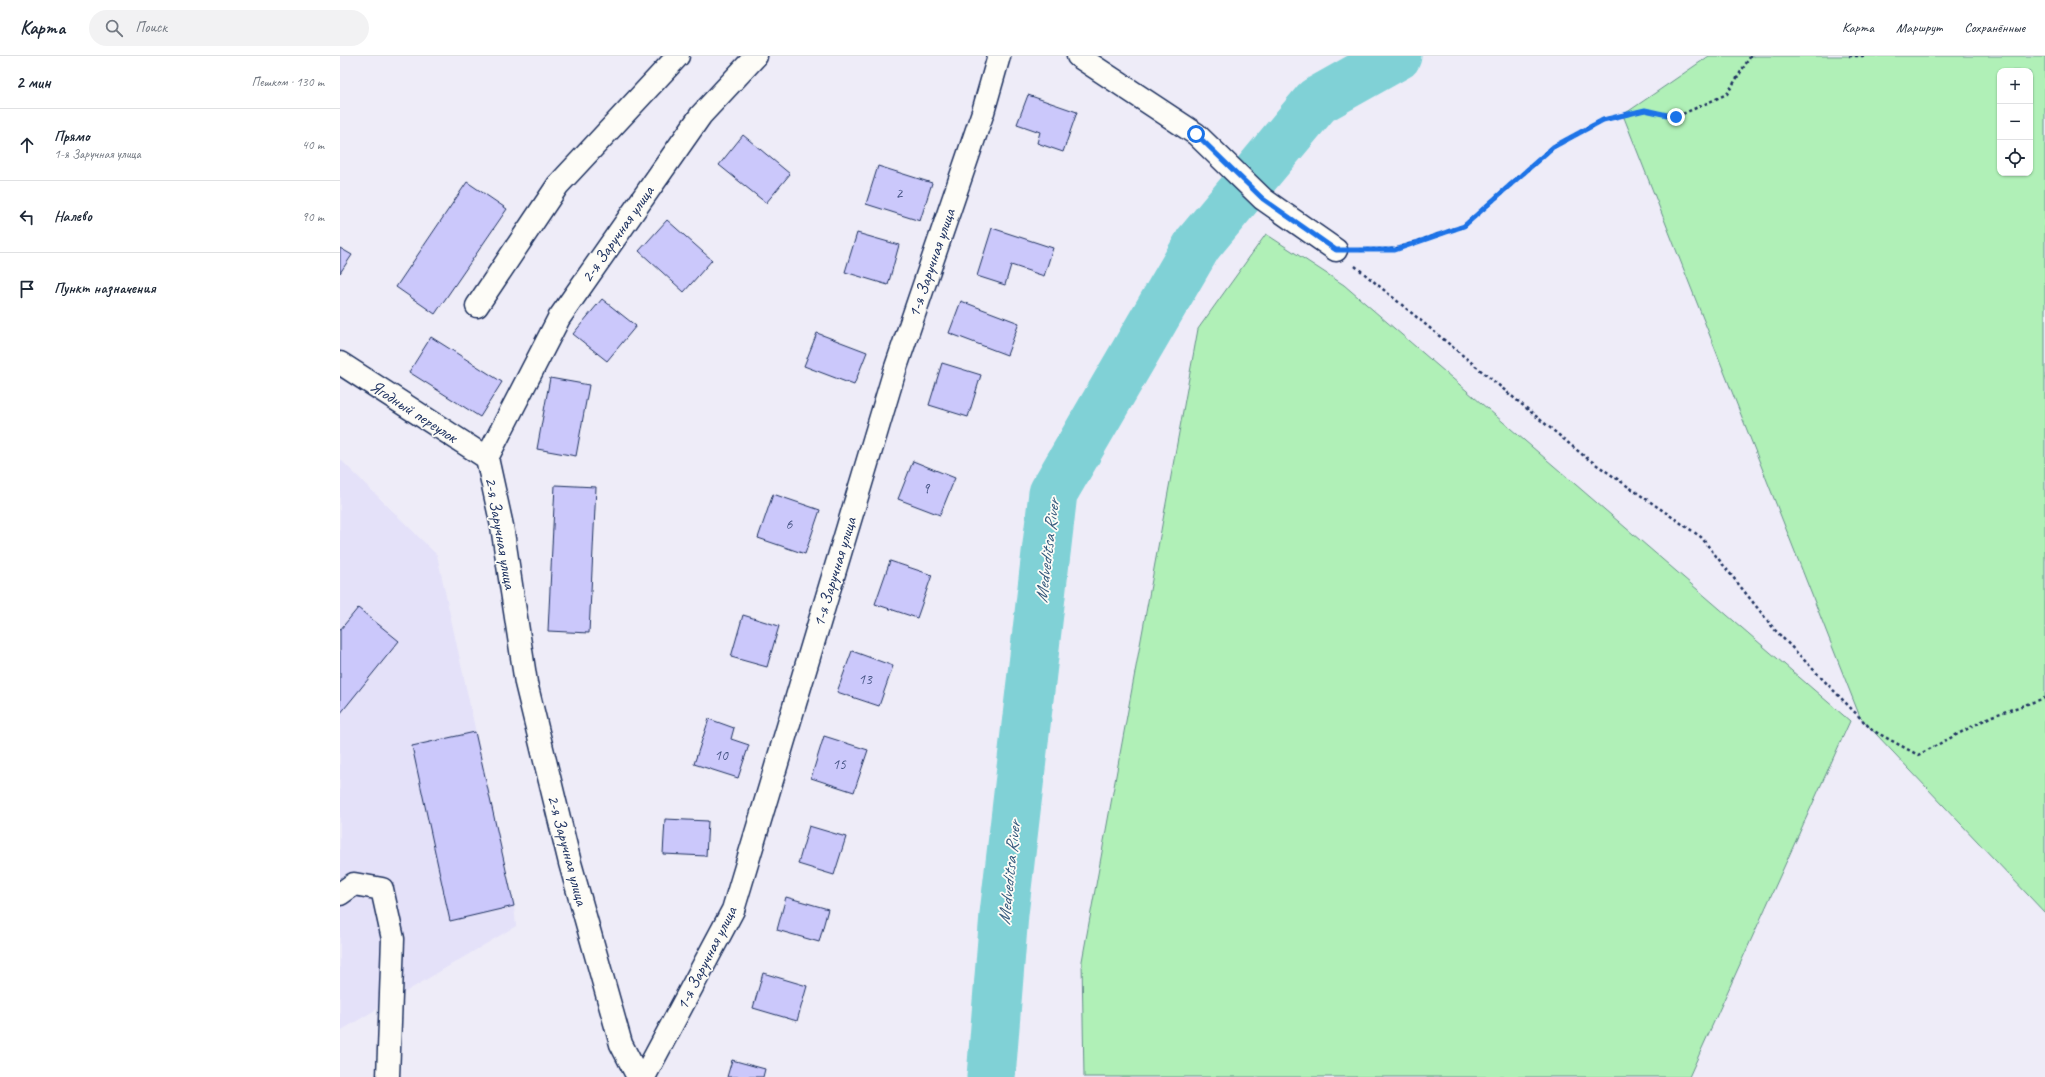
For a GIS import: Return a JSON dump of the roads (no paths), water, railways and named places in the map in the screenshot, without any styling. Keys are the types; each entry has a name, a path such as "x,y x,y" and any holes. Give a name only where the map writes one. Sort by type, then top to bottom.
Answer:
{"street":[{"path":"477,306 558,185 678,56"},
{"name":"2-я Заручная улица","path":"638,1077 621,1044 568,856 526,683 502,526 487,458 559,318 701,115 756,56"},
{"name":"1-я Заручная улица","path":"644,1077 733,910 895,370 983,112 999,56"},
{"path":"1078,56 1196,134 1263,199 1336,250"},
{"name":"Ягодный переулок","path":"340,363 487,458"},
{"path":"340,894 354,884 382,889 393,939 388,1077"}],"waterway":[{"name":"Medveditsa River","path":"991,1077 1004,914 1053,493 1198,244 1317,101 1397,56"}]}
